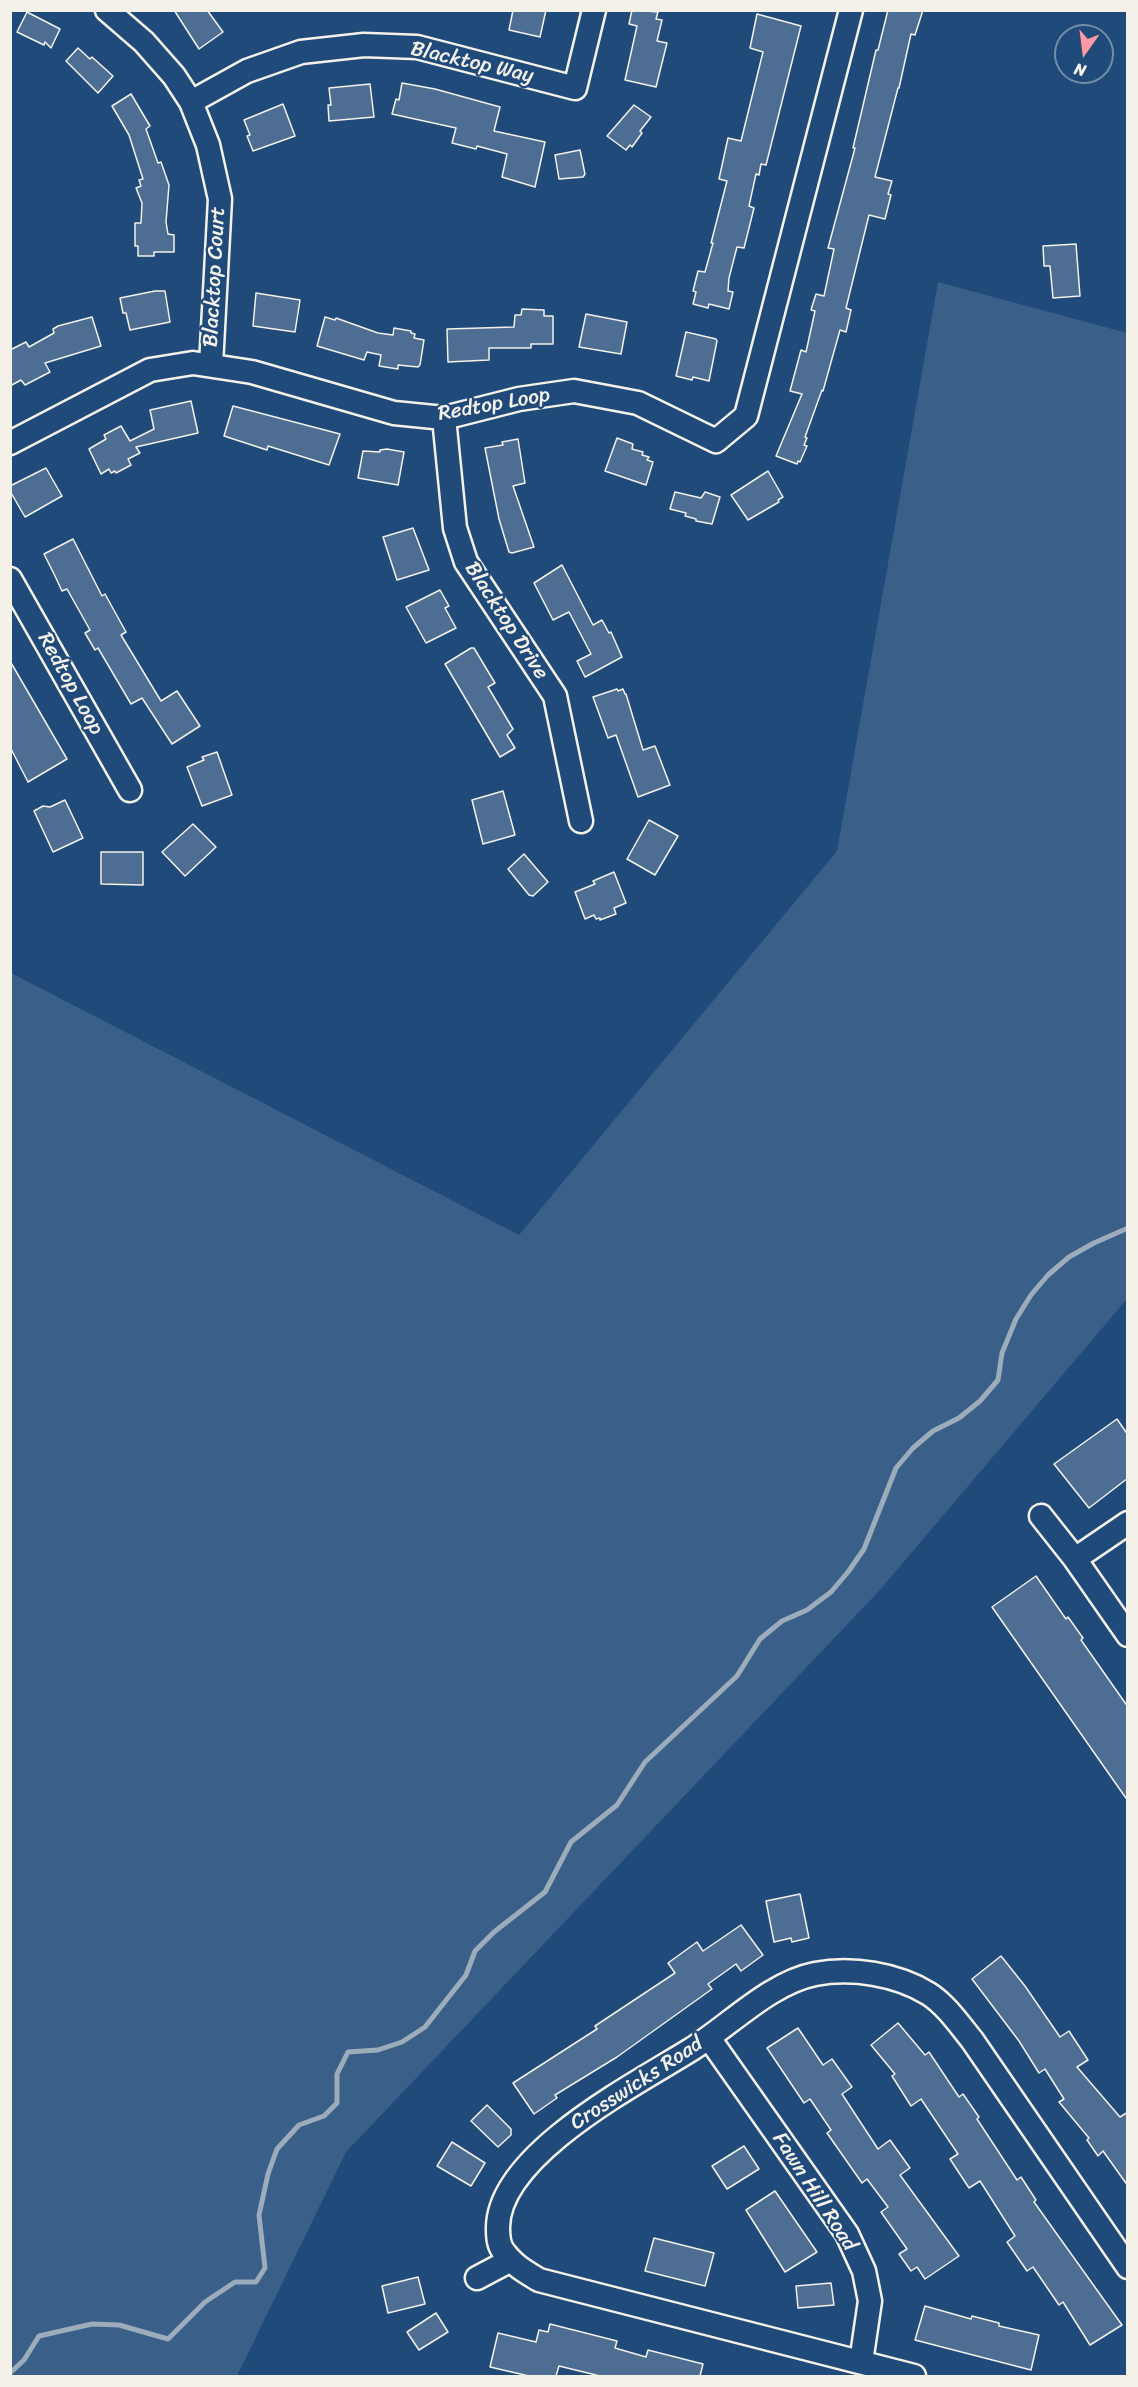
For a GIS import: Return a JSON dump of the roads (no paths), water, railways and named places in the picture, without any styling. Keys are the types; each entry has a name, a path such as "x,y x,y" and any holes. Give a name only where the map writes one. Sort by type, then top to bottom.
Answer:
{"street":[{"name":"Blacktop Court","path":"107,10 144,42 174,76 191,102 208,145 220,199 211,365"},
{"name":"Blacktop Way","path":"191,102 247,71 301,52 364,45 417,47 575,88 594,10"},
{"name":"Redtop Loop","path":"10,443 150,370 193,363 252,372 394,413 444,418 519,399 574,391 638,404 716,441 746,416 851,10"},
{"name":"Blacktop Drive","path":"444,418 455,528 466,562 555,696 581,821"},
{"name":"Redtop Loop","path":"10,579 130,790"},
{"path":"1041,1516 1075,1559 1128,1635"},
{"path":"1075,1559 1128,1523"},
{"name":"Crosswicks Road","path":"914,2376 539,2280 519,2268 503,2252 498,2239 498,2220 502,2202 516,2178 531,2160 568,2127 709,2038 782,1985 815,1974 849,1972 881,1975 930,1995 950,2013 972,2040 1128,2267"},
{"name":"Fawn Hill Road","path":"709,2038 847,2234 864,2271 870,2301 861,2362"},
{"path":"477,2278 511,2260"}],"waterway":[{"path":"10,2373 24,2360 39,2336 92,2324 119,2325 168,2339 205,2302 235,2282 256,2282 265,2268 259,2215 268,2174 277,2149 299,2125 324,2116 337,2103 337,2074 348,2052 378,2050 402,2042 425,2027 466,1975 475,1951 494,1932 545,1892 571,1842 617,1805 645,1762 737,1676 760,1639 782,1621 807,1610 831,1592 848,1572 864,1549 896,1468 913,1448 933,1431 959,1418 980,1401 998,1380 1002,1353 1016,1319 1031,1295 1048,1275 1069,1257 1128,1228"}]}
